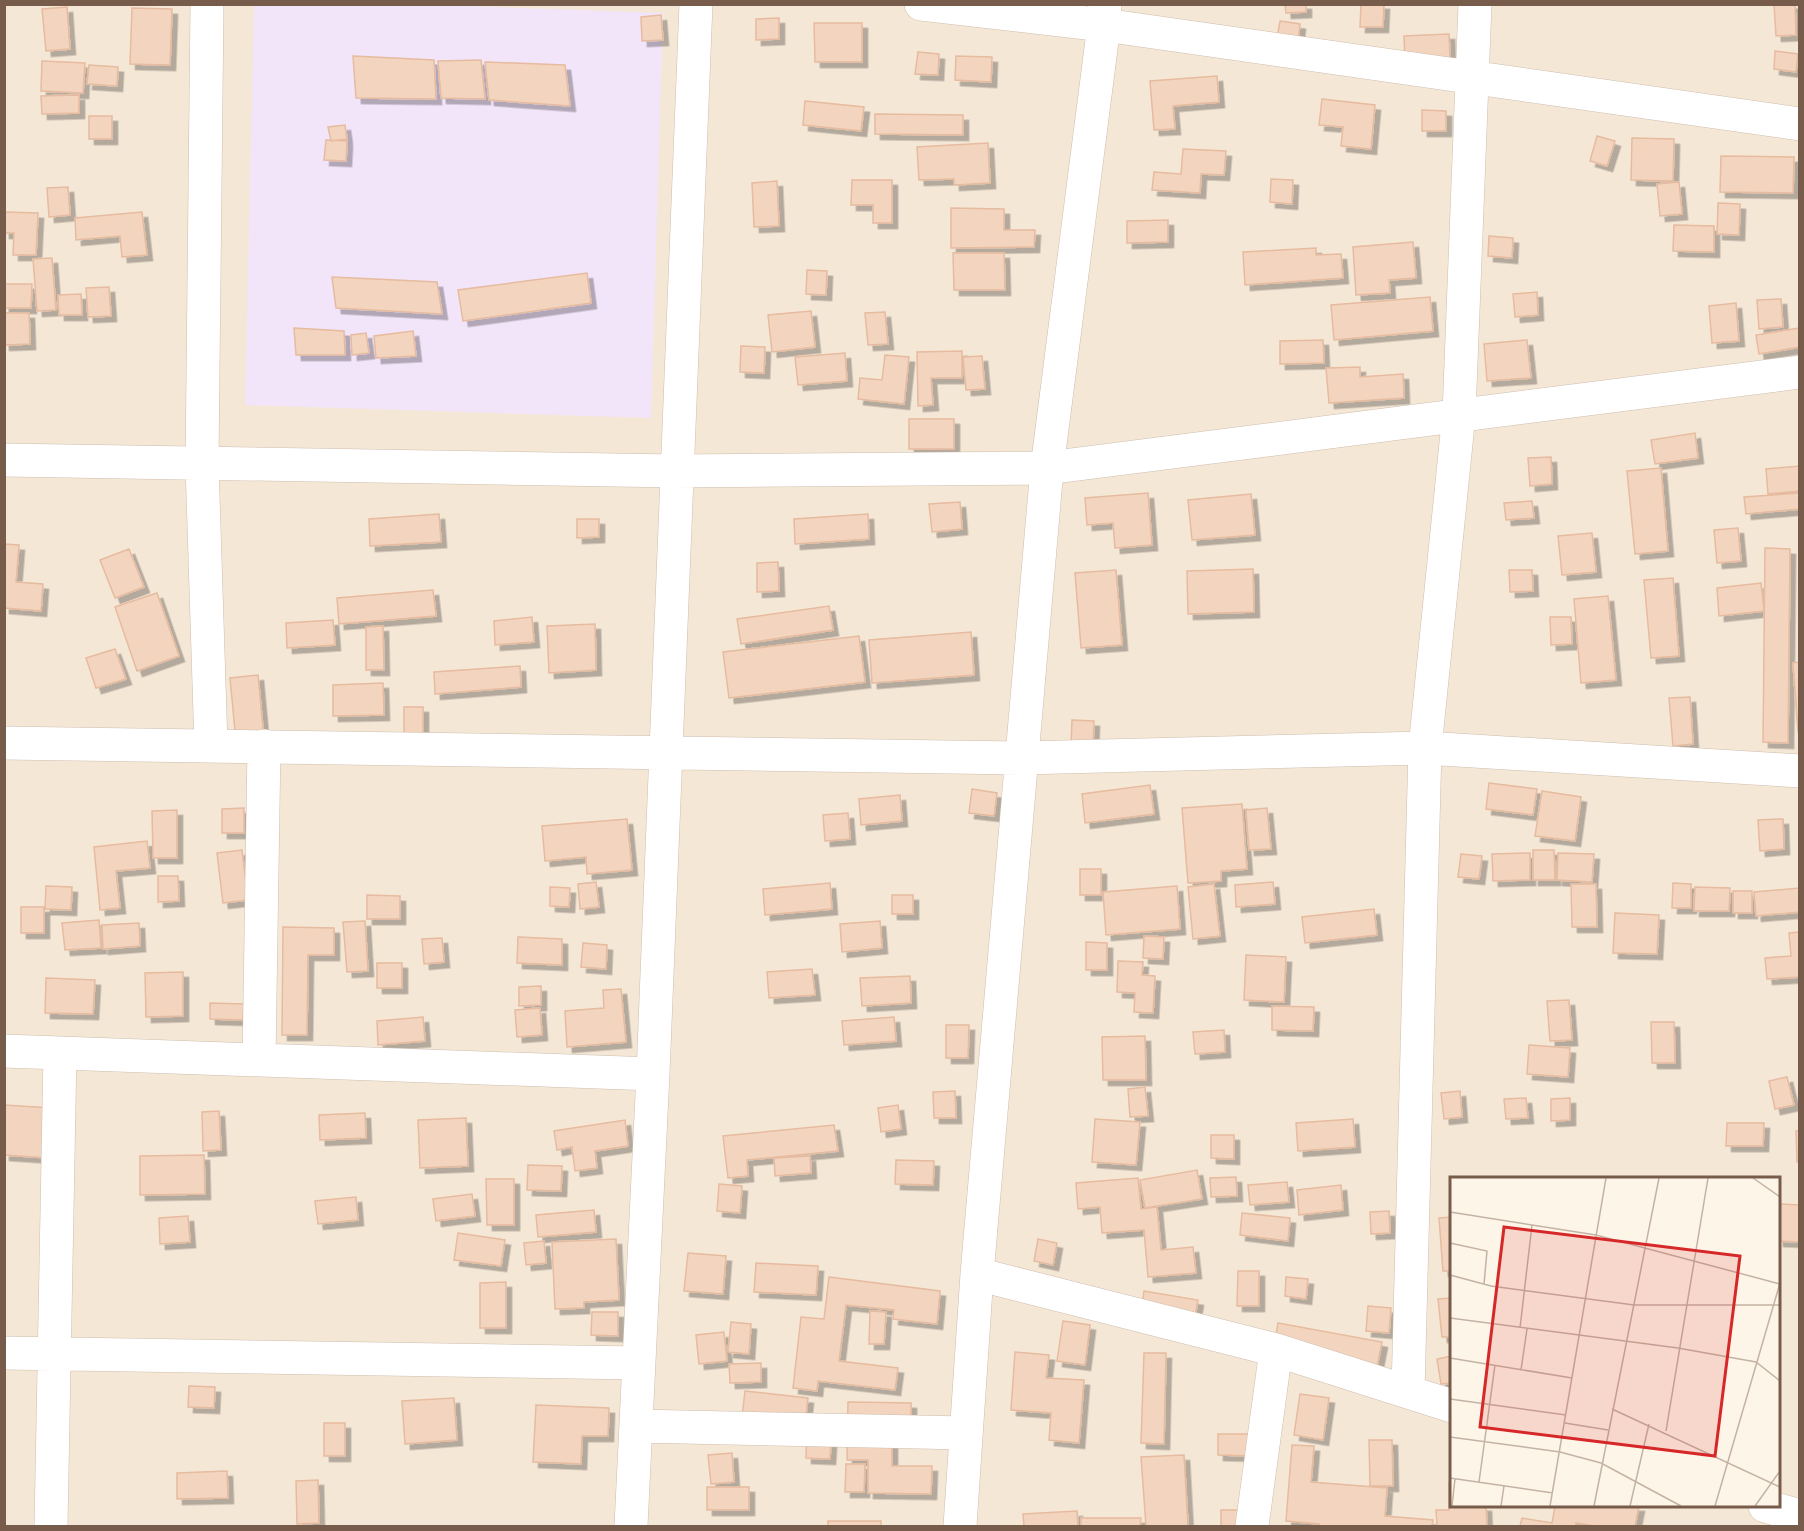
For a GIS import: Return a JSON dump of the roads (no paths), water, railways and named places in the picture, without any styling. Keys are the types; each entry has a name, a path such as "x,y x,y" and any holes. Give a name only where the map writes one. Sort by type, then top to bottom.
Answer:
{"street":[{"path":"207,4 202,464 211,746"},
{"path":"631,1527 653,1074 696,4"},
{"path":"921,4 1105,15 1473,77 1800,124"},
{"path":"1408,1392 1425,748 1459,414 1475,4"},
{"path":"960,1527 977,1274 1047,468 1105,15"},
{"path":"4,460 676,471 1047,468 1800,372"},
{"path":"4,742 1022,758 1425,748 1800,771"},
{"path":"259,1060 264,746"},
{"path":"4,1051 653,1074"},
{"path":"51,1527 60,1053"},
{"path":"977,1274 1276,1350 1450,1405"},
{"path":"1252,1527 1276,1350"},
{"path":"4,1353 639,1363"},
{"path":"636,1426 966,1433"},
{"path":"1769,1507 1800,1516"}]}
